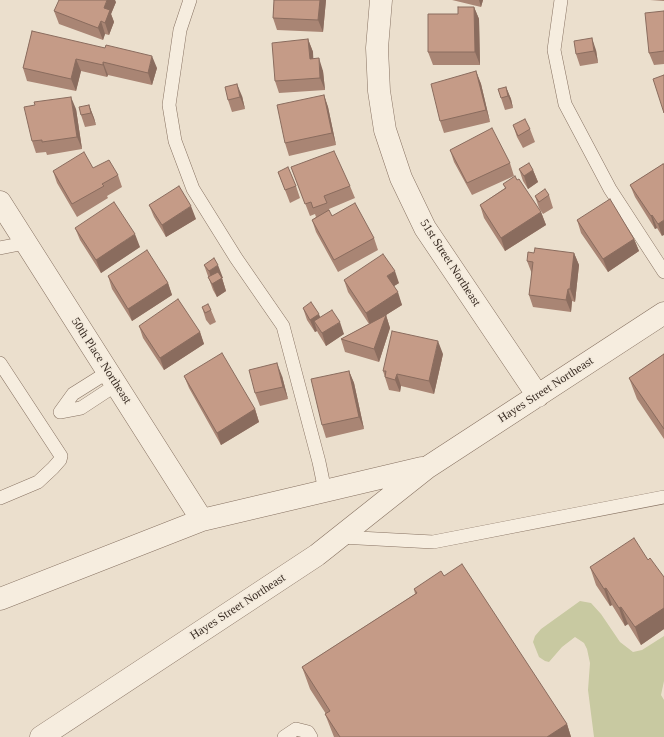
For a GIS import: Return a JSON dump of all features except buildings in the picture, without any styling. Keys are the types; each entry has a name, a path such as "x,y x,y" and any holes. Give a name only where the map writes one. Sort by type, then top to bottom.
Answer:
{"street":[{"name":"51st Street Northeast","path":"381,0 377,48 379,91 385,130 401,178 425,228 538,396"},
{"name":"50th Place Northeast","path":"0,202 202,520"},
{"name":"Hayes Street Northeast","path":"41,737 317,555 428,467 664,313"},
{"name":"Hayes Street Northeast","path":"0,599 202,520 428,467"}],"lane":[{"path":"190,0 180,30 169,105 175,141 193,189 236,258 283,326 319,462 325,491"},
{"path":"561,0 554,50 565,104 610,189 664,272"},
{"path":"0,248 25,243"},
{"path":"0,363 41,423 61,456 60,460 38,482 0,498"},
{"path":"41,423 60,412 81,408 112,379"},
{"path":"340,537 432,542 664,497"},
{"path":"284,737 296,729 308,732 311,737"}],"green space":[{"path":"580,601 591,603 601,614 620,642 633,652 642,650 664,636 664,681 661,695 664,700 664,737 594,737 588,690 590,663 584,643 575,637 562,647 549,662 539,657 533,642 535,636 541,629"}]}
